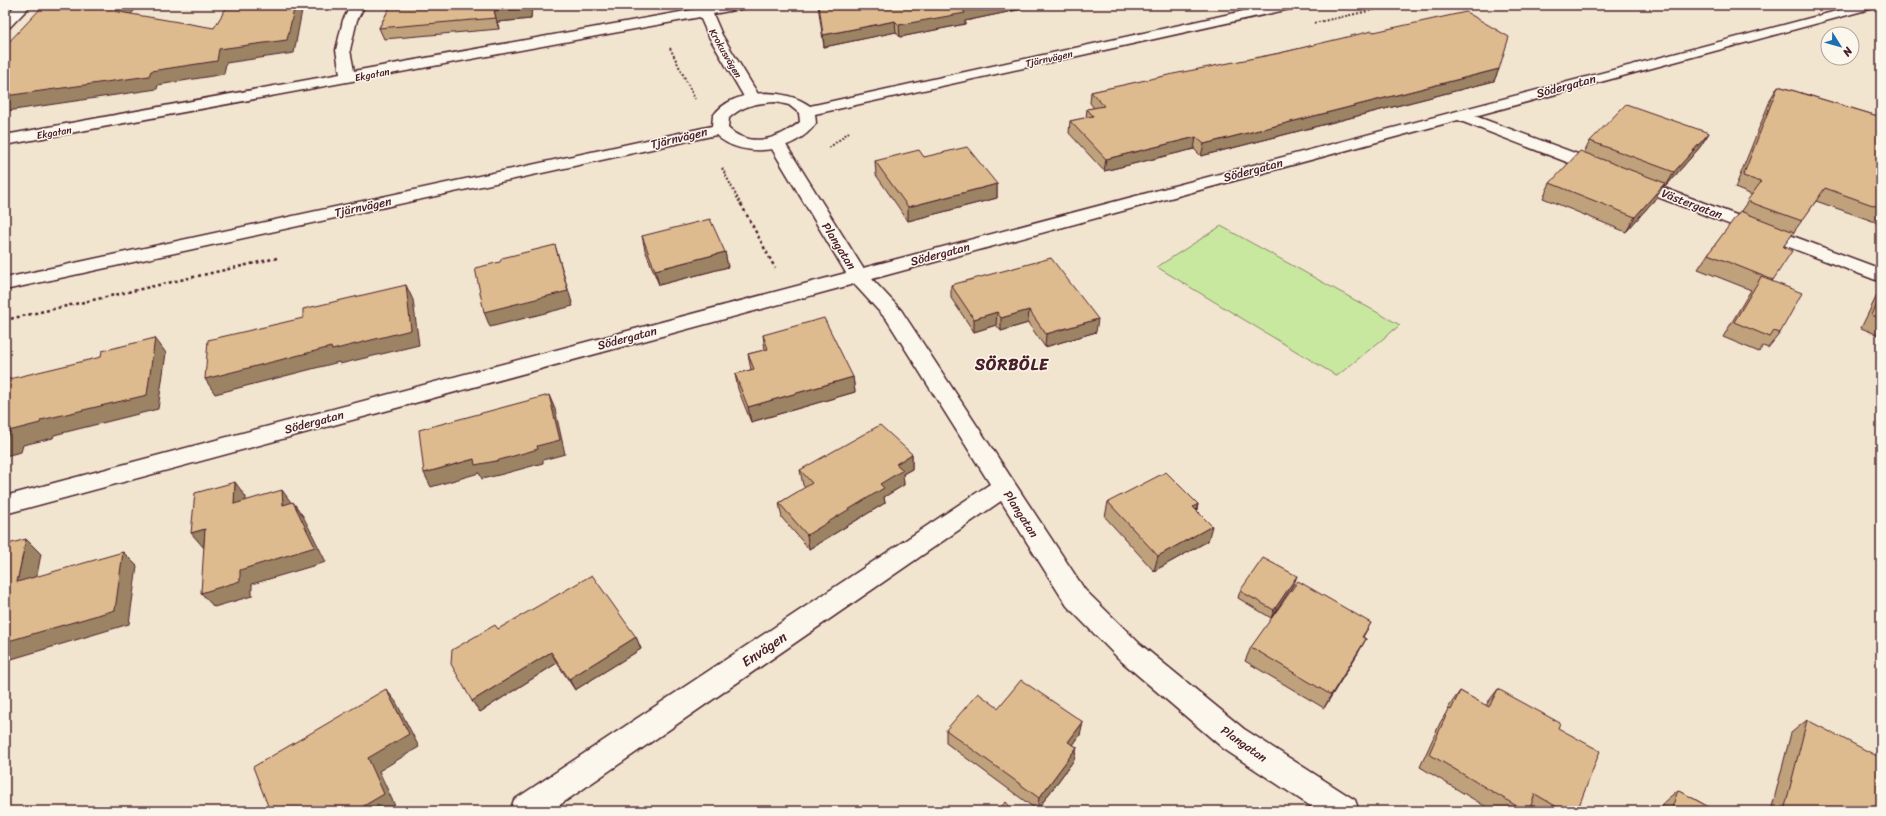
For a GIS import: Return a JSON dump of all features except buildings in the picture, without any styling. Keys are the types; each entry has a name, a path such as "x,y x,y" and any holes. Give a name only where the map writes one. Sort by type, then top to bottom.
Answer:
{"street":[{"path":"5,24 24,5"},
{"path":"348,78 343,50 350,20 358,5"},
{"name":"Ekgatan","path":"5,140 348,78 703,8 740,5"},
{"name":"Tjärnvägen","path":"807,111 1290,5"},
{"name":"Södergatan","path":"5,505 1875,5"},
{"name":"Krokusvägen","path":"703,8 715,36 753,98"},
{"path":"776,97 795,102 807,111 808,123 796,134 776,144 752,144 731,139 720,129 721,116 733,106 753,98 776,97"},
{"name":"Västergatan","path":"1459,115 1881,276"},
{"name":"Tjärnvägen","path":"5,284 720,129"},
{"name":"Plangatan","path":"776,144 858,276 894,315 1076,598 1130,652 1234,739 1344,811"},
{"name":"Envägen","path":"525,811 1004,488"}],"green space":[{"path":"1221,226 1400,325 1337,376 1157,267"}],"district":[{"name":"SÖRBÖLE","path":"1012,364"}]}
